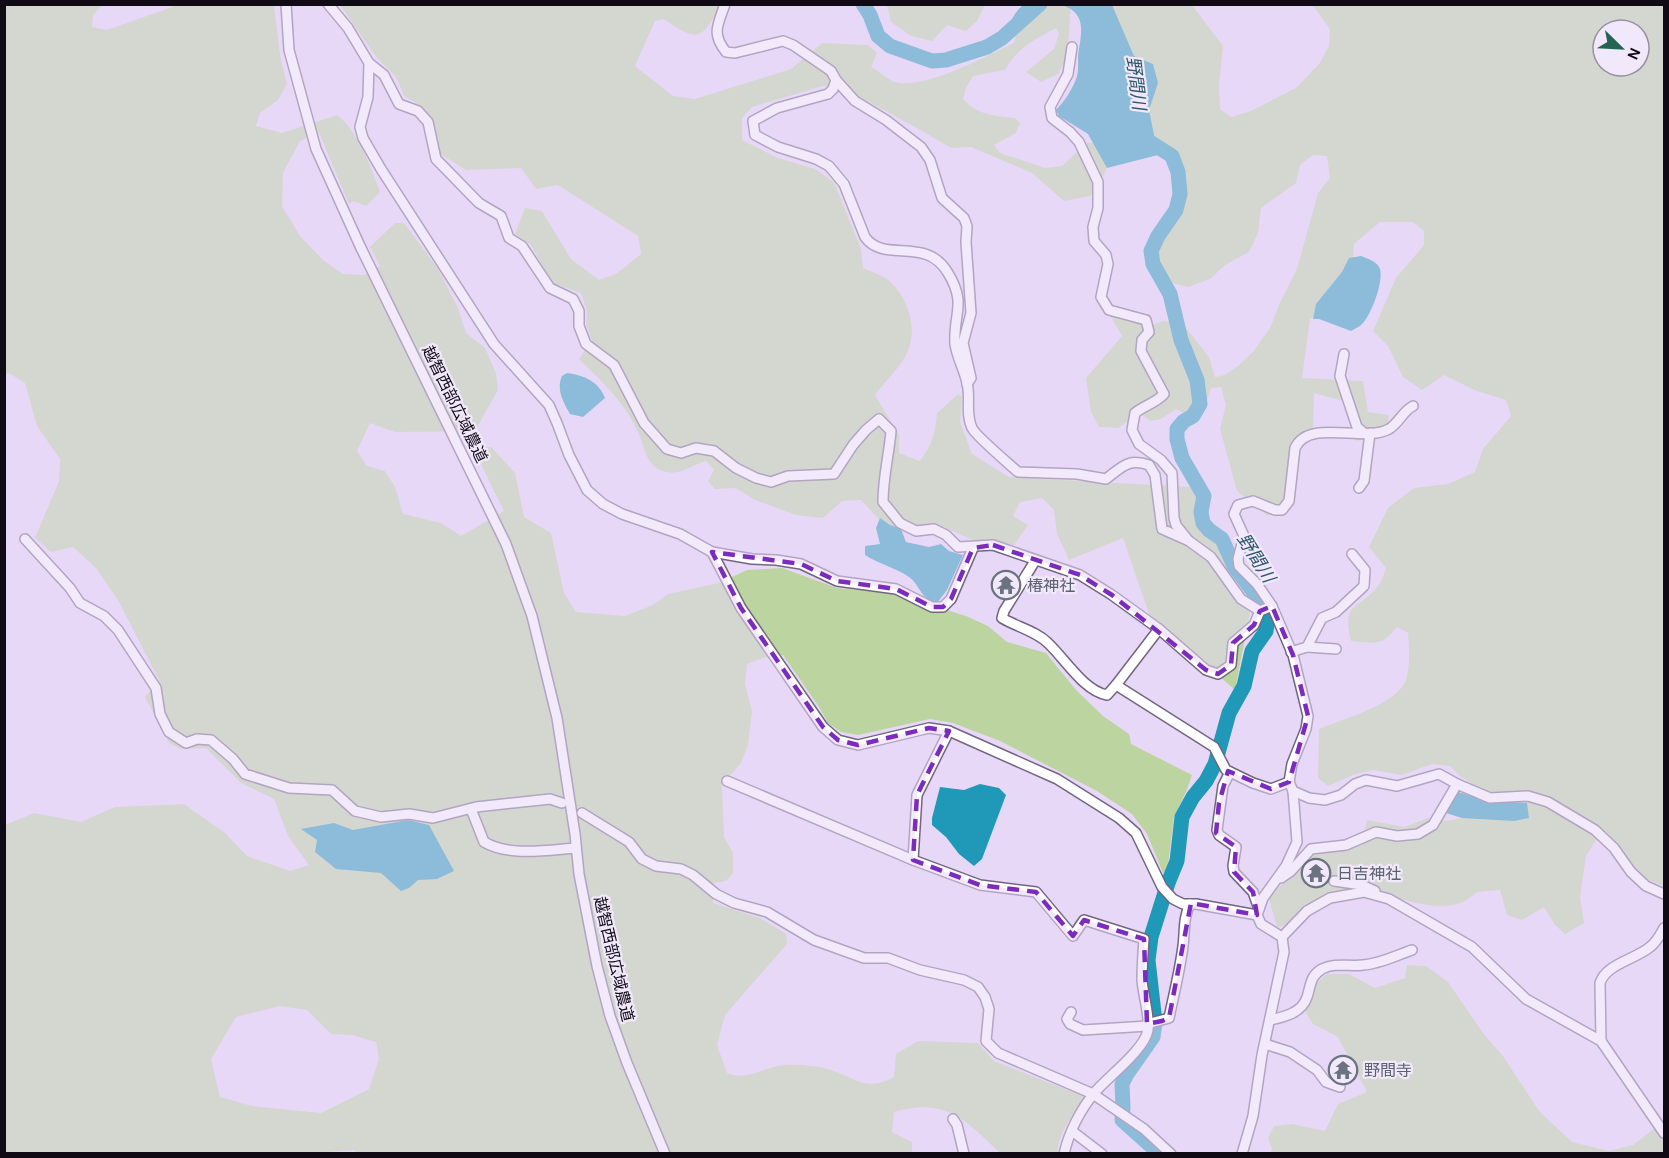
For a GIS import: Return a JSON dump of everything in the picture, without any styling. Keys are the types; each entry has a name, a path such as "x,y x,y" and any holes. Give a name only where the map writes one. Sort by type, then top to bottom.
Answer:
{"street":[{"name":"越智西部広域農道","path":"285,4 289,50 316,149 360,246 506,544 528,606 557,718 579,874 597,966 610,1016 665,1154"},
{"path":"328,4 348,28 369,63 384,75 399,105 418,111 428,122 436,159 479,203 501,216 510,238 522,246 550,288 573,299 579,311 579,326 586,345 614,365 644,423 667,449 681,453 696,448 714,452 736,468 756,478 771,482 788,476 834,474 853,445 879,419 891,431 883,478 882,502 900,523 916,531 934,529 946,535 958,547 973,548 993,545 1080,575 1159,629 1206,670 1218,674 1231,665 1233,643 1254,625 1260,611 1272,606"},
{"path":"725,4 716,32 719,43 726,52 735,53 783,41 794,45 831,71 836,80 855,100 921,147 930,160 942,198 964,218 967,225 971,313 963,343 971,378 967,384"},
{"path":"1072,48 1068,74 1050,108 1052,118 1079,142 1098,182 1098,208 1093,227 1094,242 1106,255 1108,264 1101,297 1109,310 1146,320 1149,332 1142,340 1141,351 1164,394 1135,413 1132,430 1139,444 1161,460 1172,473 1174,518 1176,525 1189,542"},
{"path":"369,63 368,97 360,127 363,138 494,344 549,405 577,474 587,490 603,504 622,514 680,534 712,552 801,564 837,581 896,589 932,607 943,607 951,599 973,548"},
{"path":"836,80 833,89 828,94 798,101 753,121 754,135 778,147 816,159 829,166 844,184 865,237 870,244 879,249 910,250 931,255 947,270 957,290 959,307 955,343 967,384 967,413 972,431 1018,472 1077,474 1106,479 1123,466 1136,461 1149,465 1155,475 1162,529 1189,542 1211,557 1241,599 1260,611"},
{"path":"1344,354 1340,376 1357,427 1367,433"},
{"path":"1258,912 1263,898 1286,866 1296,842 1291,786 1292,764 1306,729 1308,716 1291,652 1272,606 1257,584 1239,566 1244,536 1234,514 1238,506 1253,501 1275,510 1282,510 1289,501 1295,448 1306,435 1367,433 1390,428 1413,406"},
{"path":"1359,488 1364,481 1367,433"},
{"path":"25,539 70,588 80,603 104,616 118,630 156,688 160,714 169,732 186,743 197,739 211,740 233,759 245,774 289,788 332,790 355,811 381,817 409,814 433,818 471,809 550,799 562,803"},
{"path":"712,552 741,609 823,727 838,740 858,744 929,728 949,731 1057,779 1119,818 1136,832 1162,886 1173,899 1183,904 1258,912"},
{"path":"1307,646 1322,618 1336,612 1364,586 1365,570 1352,554"},
{"path":"1035,561 1004,610 1002,618 1046,640 1086,685 1097,694 1107,695 1116,686 1159,629"},
{"path":"1291,652 1307,646 1336,649"},
{"path":"1116,686 1214,747 1226,770 1271,789 1291,786 1309,798 1325,800 1341,795 1355,784 1365,780 1397,786 1439,774 1490,798 1528,796 1548,802 1595,830 1614,848 1631,872 1646,886 1665,894"},
{"path":"913,860 917,795 949,731"},
{"path":"1230,772 1223,786 1216,830 1219,835 1236,847 1234,873 1253,892 1261,924 1282,937"},
{"path":"727,781 913,860 980,885 1036,892 1072,936 1084,920 1144,939 1142,980 1148,1025 1142,1044 1093,1094 1072,1131 1064,1154"},
{"path":"1274,884 1291,871 1311,849 1347,845 1376,832 1397,836 1418,834 1433,825 1457,784"},
{"path":"471,809 484,842 495,848 541,851 576,848"},
{"path":"582,813 629,842 642,859 656,866 681,869 693,875 716,894 734,903 768,912 814,940 864,958 888,958 920,970 964,980 978,987 989,1009 986,1041 998,1053 1093,1094 1144,1128 1171,1154"},
{"path":"1334,881 1362,885 1383,898"},
{"path":"1282,937 1307,911 1330,898 1364,892 1389,899 1472,947 1526,999 1601,1041 1665,1133"},
{"path":"1071,1012 1067,1019 1070,1024 1083,1030 1148,1025 1169,1018 1181,961 1185,915 1190,904"},
{"path":"1601,1041 1600,983 1602,977 1648,949 1656,942 1665,928"},
{"path":"1242,1154 1253,1116 1284,952 1282,937"},
{"path":"1270,1020 1288,1016 1302,1006 1307,997 1310,981 1321,970 1332,966 1364,965 1412,950"},
{"path":"1265,1044 1290,1052 1317,1070 1326,1082 1340,1087"},
{"path":"953,1119 957,1125 964,1154"},
{"path":"1072,1131 1102,1154"}],"highlighted area":[{"path":"993,545 1080,575 1112,595 1206,670 1218,674 1231,665 1233,643 1254,625 1260,611 1272,606 1293,655 1308,716 1289,782 1271,789 1228,771 1219,803 1216,833 1236,847 1234,872 1253,892 1257,915 1191,903 1169,1018 1147,1024 1144,939 1084,920 1073,936 1036,892 980,885 913,860 917,795 949,731 929,728 858,745 838,740 823,727 741,608 712,552 801,564 837,581 896,589 932,607 943,607 951,599 973,548"}],"green space":[{"path":"887,4 985,5 977,21 966,31 947,25 932,41 911,36 891,22"},
{"path":"5,5 102,5 93,15 92,27 107,30 178,5 274,5 280,55 287,84 278,100 260,113 256,126 282,133 337,115 357,139 380,192 366,206 353,201 349,204 319,133 300,141 283,173 282,206 300,236 323,260 343,274 364,275 380,266 370,247 395,223 404,223 438,269 458,308 466,333 485,348 496,373 498,390 475,431 395,432 370,423 357,451 367,466 385,471 395,487 403,514 441,523 461,536 504,511 472,446 491,447 515,473 524,517 551,533 564,593 576,612 625,616 653,605 668,594 719,583 747,570 782,568 837,588 893,593 966,616 988,626 1007,642 1046,653 1076,690 1103,716 1129,734 1131,744 1192,775 1174,817 1167,872 1163,873 1147,834 1132,814 1097,791 1000,741 953,723 930,719 858,735 841,732 828,723 783,655 763,658 747,664 745,684 752,711 748,745 741,763 722,785 724,837 733,853 733,873 726,881 713,883 713,903 760,918 786,934 787,944 725,1015 717,1045 727,1073 742,1076 778,1066 801,1065 828,1069 860,1082 875,1084 894,1077 896,1054 918,1041 978,1043 994,1061 1085,1097 1064,1131 1057,1153 1000,1153 953,1114 928,1107 894,1112 892,1132 912,1142 912,1153 358,1154 354,1150 302,1154 5,1153 5,825 34,813 81,822 115,807 184,804 225,833 247,856 290,871 309,865 288,836 274,799 241,783 206,748 180,749 169,743 145,697 159,680 118,600 96,568 73,547 51,552 35,538 59,481 60,459 37,426 25,383 9,373 5,374","holes":["280,1006 307,1010 331,1034 352,1035 376,1042 379,1059 369,1089 321,1113 252,1106 220,1097 211,1059 236,1017"]},
{"path":"340,5 720,5 709,26 698,34 684,32 664,19 655,21 635,66 673,96 695,99 791,69 822,43 868,45 877,53 871,67 888,79 899,83 927,80 958,69 1014,43 1021,16 1036,5 1071,5 1067,59 1058,74 1041,82 1026,72 1054,49 1059,34 1056,28 1020,50 1005,70 973,76 963,99 980,112 1015,118 1020,123 1016,133 994,145 1000,153 1045,168 1062,166 1087,143 1101,142 1109,160 1105,173 1090,196 1064,201 1032,173 971,147 951,148 847,90 823,86 752,107 742,118 742,140 778,158 815,169 834,182 861,249 863,268 884,277 905,301 912,333 907,353 875,395 899,435 899,453 920,461 932,439 937,413 958,394 962,397 960,422 972,454 1009,477 1191,487 1250,613 1235,690 1149,614 1123,538 1069,560 1057,534 1054,510 1042,498 1020,502 1013,516 1028,525 1014,545 997,541 973,540 934,523 888,529 861,500 842,501 823,518 796,515 755,500 736,488 715,489 708,481 714,470 706,461 674,473 657,469 647,456 639,434 627,412 579,359 592,340 586,325 587,311 581,293 552,283 531,245 515,234 525,208 542,211 571,259 599,280 616,274 641,254 638,236 558,185 536,189 521,168 466,170 439,153 431,118 427,112 404,96 396,77 376,57"},
{"path":"1104,5 1192,5 1223,46 1219,85 1220,109 1231,117 1251,111 1296,88 1320,63 1329,46 1330,29 1314,7 1309,5 1664,5 1664,886 1648,880 1636,869 1618,845 1596,840 1586,856 1580,897 1584,923 1565,934 1555,925 1544,907 1522,920 1507,915 1500,890 1477,892 1464,902 1449,906 1415,903 1364,891 1342,891 1316,900 1287,924 1277,927 1269,899 1276,889 1292,878 1312,855 1337,852 1362,845 1367,820 1404,827 1428,818 1446,821 1462,818 1479,802 1475,785 1461,777 1450,766 1432,764 1402,775 1372,770 1328,786 1318,778 1319,729 1389,699 1404,684 1408,673 1408,633 1397,627 1382,641 1351,641 1349,628 1350,612 1378,586 1386,568 1369,547 1388,508 1414,488 1448,484 1475,472 1483,449 1511,416 1506,400 1474,390 1444,375 1422,390 1403,377 1388,346 1373,331 1396,278 1424,245 1424,231 1413,222 1380,222 1354,244 1352,273 1325,308 1310,319 1302,378 1363,381 1368,412 1389,415 1385,434 1356,441 1343,401 1314,393 1313,431 1288,466 1286,500 1268,516 1237,491 1220,429 1226,405 1221,387 1211,388 1204,409 1188,415 1176,409 1161,419 1150,421 1140,413 1118,428 1099,427 1091,412 1086,378 1122,336 1110,315 1151,325 1163,321 1182,323 1209,357 1215,377 1225,375 1253,352 1270,328 1297,269 1318,193 1330,178 1327,156 1313,155 1300,165 1296,183 1261,208 1258,233 1249,252 1225,265 1210,279 1188,287 1168,282 1159,262 1160,242 1180,205 1168,159 1149,148"},
{"path":"1407,965 1426,966 1448,982 1483,1033 1503,1056 1539,1111 1572,1142 1609,1151 1633,1145 1664,1121 1664,1154 1270,1154 1272,1149 1268,1138 1274,1126 1292,1124 1325,1131 1338,1104 1367,1092 1338,1037 1313,1024 1306,1013 1312,987 1327,974 1349,974 1375,988 1405,978"}],"water":[{"path":"1023,5 1047,5 1035,12 1014,32 1010,28 1011,21"},
{"path":"1062,5 1112,5 1134,56 1153,64 1158,83 1149,110 1158,155 1107,168 1088,134 1059,116 1056,110 1068,96 1077,76 1081,33 1076,13"},
{"path":"1361,256 1377,264 1381,275 1375,300 1364,322 1351,331 1319,319 1313,319 1316,304 1342,272 1349,258"},
{"path":"567,373 590,380 605,398 583,417 570,414 563,400 560,381"},
{"path":"880,518 901,529 906,542 929,547 941,544 949,551 963,555 947,590 937,603 927,599 909,577 865,555 865,546 880,544 876,528"},
{"path":"980,784 999,788 1006,795 982,859 974,866 959,854 946,837 932,825 932,818 940,787 964,790"},
{"path":"1458,792 1487,800 1527,803 1529,818 1514,821 1462,818 1446,813"},
{"path":"408,820 429,825 454,871 437,879 418,880 409,888 401,891 381,873 336,869 315,852 317,840 301,829 334,823 353,830"}],"waterway":[{"name":"野間川","path":"863,4 878,36 890,46 932,61 946,60 987,47 1002,38 1040,4"},
{"name":"野間川","path":"1139,135 1172,156 1178,172 1180,194 1176,210 1158,236 1151,251 1153,264 1170,294 1181,340 1197,380 1200,404 1193,416 1177,429 1182,458 1204,496 1201,512 1203,523 1222,539 1234,566 1261,602 1268,618 1266,631 1252,651 1244,686 1229,713 1215,764 1182,817 1177,861 1151,937 1148,960 1155,1022 1153,1037 1122,1084 1122,1120 1160,1154"}],"place":[{"name":"椿神社","path":"1006,585"},
{"name":"日吉神社","path":"1316,873"},
{"name":"野間寺","path":"1343,1070"}]}
